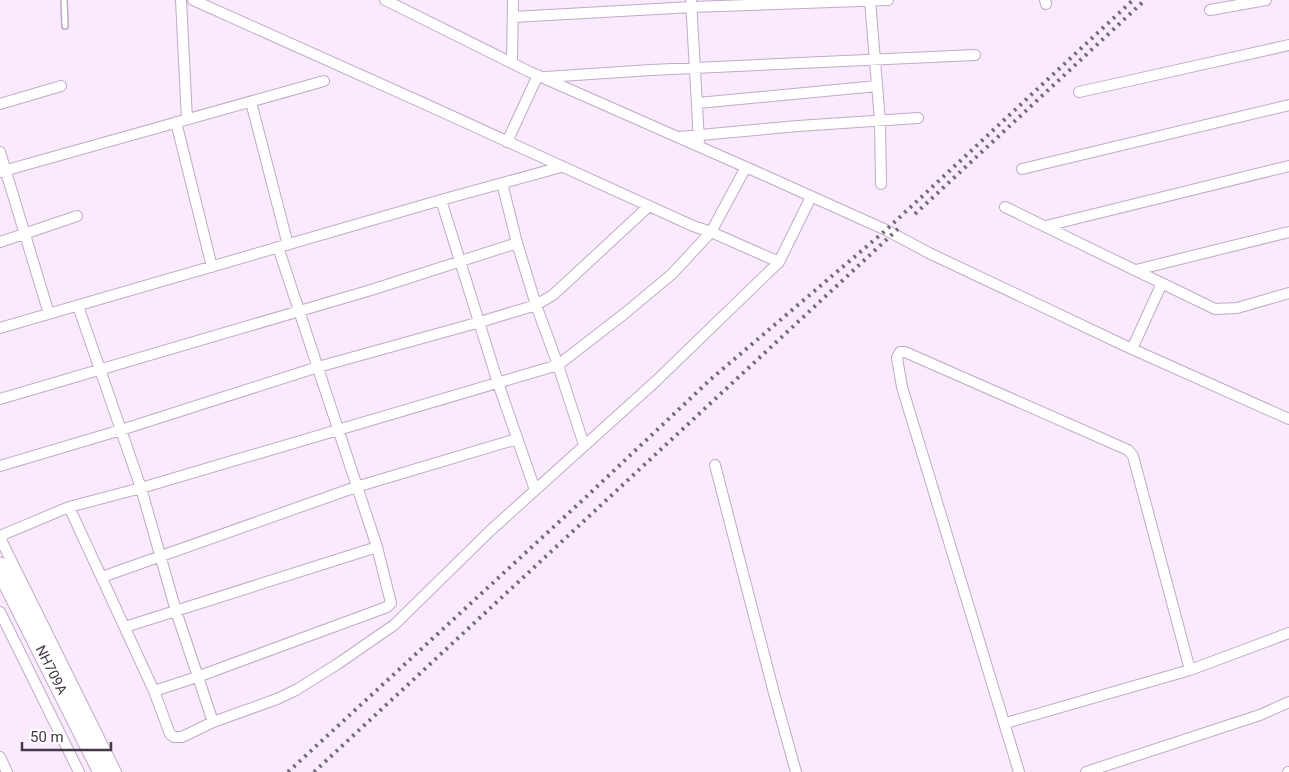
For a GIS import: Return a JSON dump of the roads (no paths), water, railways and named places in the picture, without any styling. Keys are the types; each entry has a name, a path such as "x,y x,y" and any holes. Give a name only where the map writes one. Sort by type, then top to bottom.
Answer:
{"highway":[{"name":"NH709A","path":"0,567 103,772"}],"street":[{"path":"181,0 187,119"},
{"path":"193,0 332,61 561,167 779,262"},
{"path":"385,0 540,76 886,230 929,253 1132,350 1289,419"},
{"path":"512,63 513,0"},
{"path":"870,0 880,121 880,184"},
{"path":"514,18 691,4 888,0"},
{"path":"1210,10 1266,0"},
{"path":"691,4 699,147"},
{"path":"1079,92 1289,45"},
{"path":"540,76 975,55"},
{"path":"507,142 540,76"},
{"path":"3,171 324,81"},
{"path":"0,104 61,86"},
{"path":"698,103 877,86"},
{"path":"154,691 387,607 391,603 377,547 300,311 250,102"},
{"path":"1022,169 1289,105"},
{"path":"679,137 918,118"},
{"path":"176,122 212,267"},
{"path":"0,152 3,171 25,234 49,314"},
{"path":"1046,226 1289,166"},
{"path":"0,328 561,167"},
{"path":"116,772 0,537 69,507 141,488 558,365 672,274 711,232 746,167"},
{"path":"502,183 517,243 536,305 584,445"},
{"path":"69,507 154,691 168,731 174,737 182,737 213,722 277,699 296,690 336,665 394,625 535,490 656,381 779,262 811,197"},
{"path":"441,200 498,383 535,490"},
{"path":"0,466 318,368 536,305 553,295 649,206"},
{"path":"1005,207 1215,309 1237,308 1289,293"},
{"path":"0,242 78,216"},
{"path":"1136,270 1289,232"},
{"path":"0,399 100,368 300,311 517,243"},
{"path":"1132,350 1162,284"},
{"path":"78,306 141,488 176,611 213,722"},
{"path":"1019,772 1006,723 902,387 896,358 900,352 905,352 1128,450 1133,456 1190,670"},
{"path":"102,578 356,487 517,439"},
{"path":"715,465 796,772"},
{"path":"125,628 377,547"},
{"path":"0,612 78,772"},
{"path":"1006,723 1190,670 1289,633"},
{"path":"1086,772 1260,715 1289,702"},
{"path":"0,757 7,772"}],"lane":[{"path":"64,0 66,26"}],"railway":[{"path":"288,772 711,379 886,230 1133,0"},
{"path":"915,214 1145,0"},
{"path":"314,772 900,227"}]}
